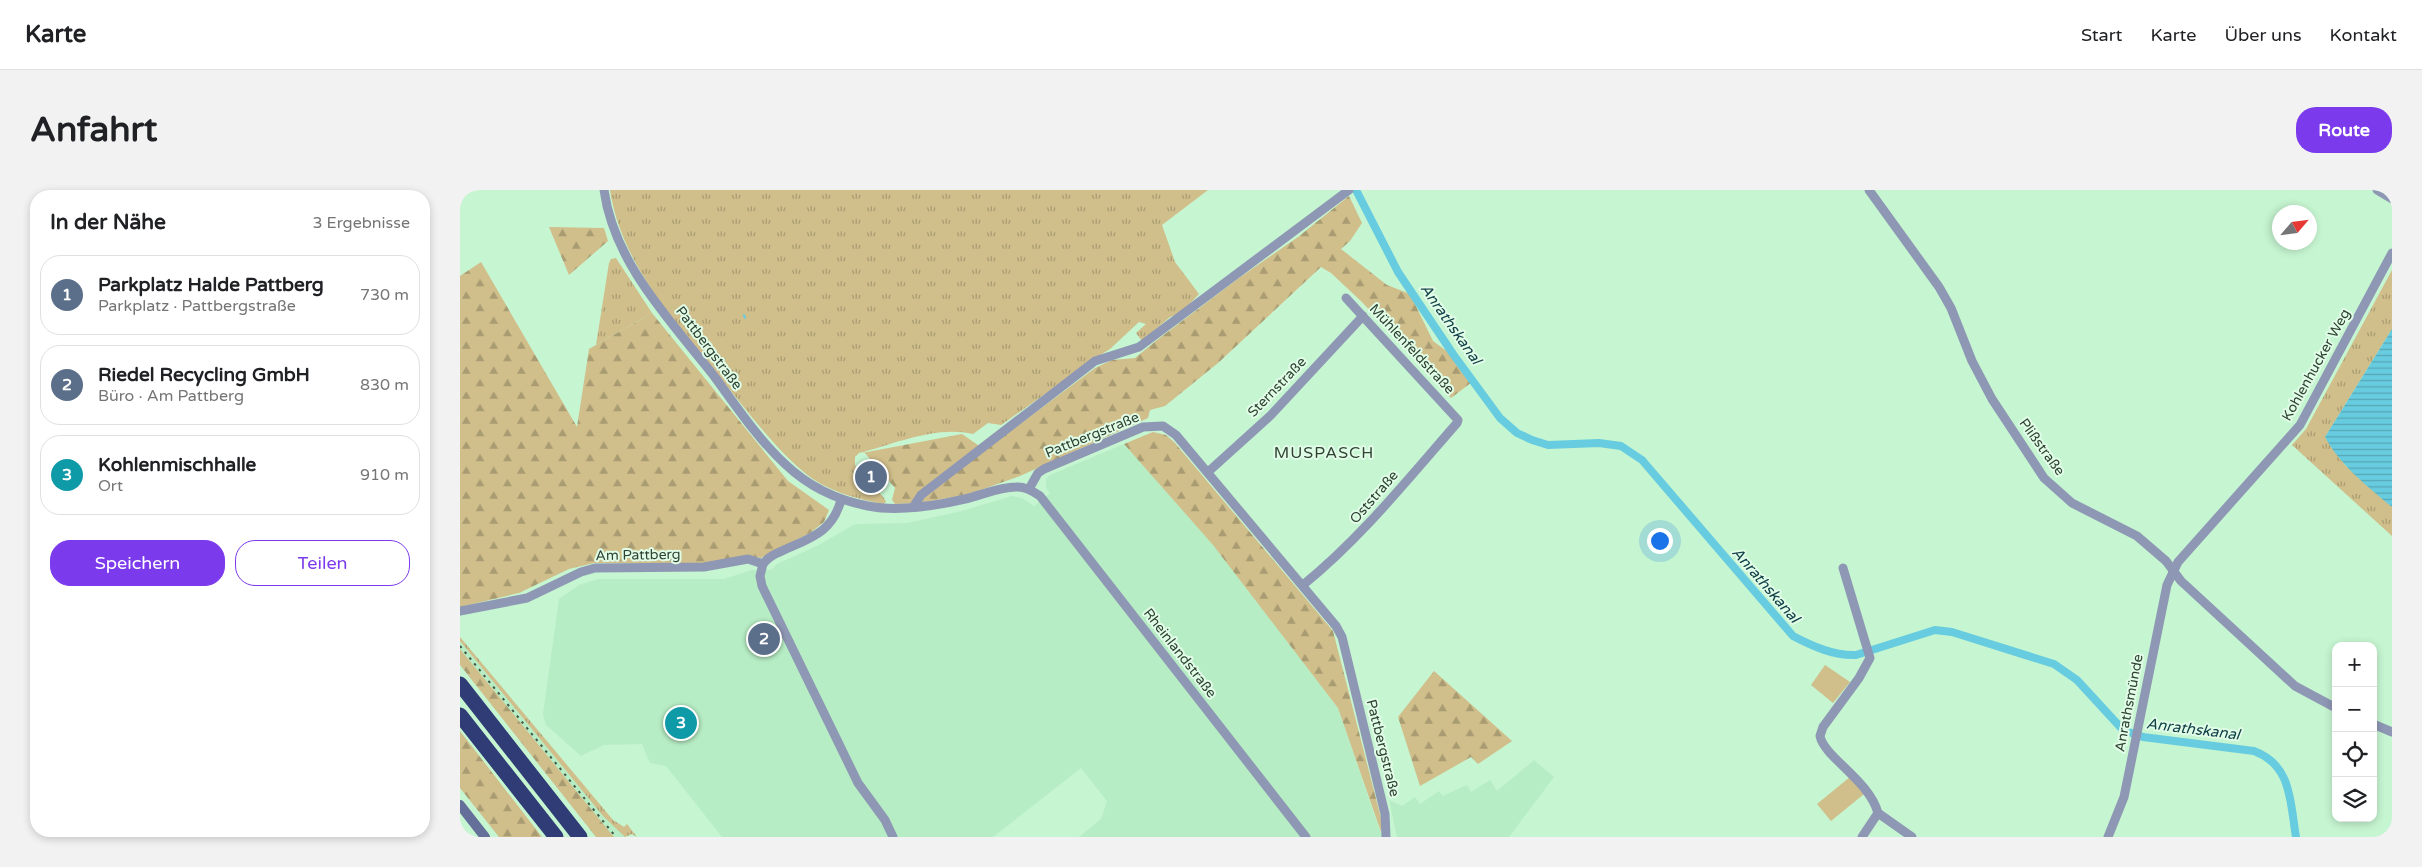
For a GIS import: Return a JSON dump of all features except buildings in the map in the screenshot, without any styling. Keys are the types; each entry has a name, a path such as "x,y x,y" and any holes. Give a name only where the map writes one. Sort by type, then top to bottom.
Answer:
{"highway":[{"path":"460,684 580,837"},
{"path":"460,715 556,837"}],"main road":[{"path":"460,805 485,837"}],"street":[{"name":"Pattbergstraße","path":"604,190 611,223 622,249 640,281 762,439 785,465 808,483 841,500 882,508 965,499 1018,486 1029,489 1038,474 1044,469 1132,431 1152,425 1171,430 1303,585 1336,626 1342,637 1387,824 1386,837"},
{"path":"914,506 921,495 1094,362 1139,347 1349,190"},
{"name":"Plißstraße","path":"1869,190 1939,287 1951,308 1972,361 1992,400 2044,478 2072,503 2137,536 2166,561 2172,572 2295,686 2332,706"},
{"path":"2377,190 2392,198"},
{"name":"Kohlenhucker Weg","path":"2172,572 2178,562 2300,425 2392,253"},
{"name":"Mühlenfeldstraße","path":"1346,298 1458,420"},
{"name":"Sternstraße","path":"1208,472 1271,415 1363,316"},
{"name":"Oststraße","path":"1303,585 1336,558 1357,537 1458,420"},
{"name":"Rheinlandstraße","path":"1029,489 1040,496 1046,503 1306,837"},
{"path":"841,500 835,516 826,528 774,555 763,564 760,576 762,586 858,783 888,825 893,837"},
{"name":"Am Pattberg","path":"460,611 527,598 581,572 595,568 704,567 748,559 763,564"},
{"path":"1843,568 1870,655 1869,661 1859,678 1823,727 1820,736 1825,747 1859,780 1872,796 1878,812 1912,837"},
{"name":"Anrathsmünde","path":"2108,837 2124,796 2167,585 2172,572"},
{"path":"2377,726 2392,732"},
{"path":"1862,837 1878,812"}],"shaded area":[{"path":"1124,444 1213,545 1338,708 1382,837 1079,837 1101,819 1107,801 1081,768 993,837 722,837 666,766 650,763 642,744 604,745 581,756 546,725 543,714 559,599 579,585 598,579 724,579 752,570 771,570 777,564 817,546 855,524 907,523 962,511 1012,496 1022,498 1034,506 1050,493 1046,488 1046,479 1050,475"},
{"path":"460,641 603,816 625,837 614,837 460,649"},
{"path":"1534,760 1554,777 1509,837 1397,837 1389,800 1402,806 1415,797 1420,804 1439,791 1443,796 1467,785 1471,792 1490,780 1497,791"}],"green space":[{"path":"610,190 1208,190 1162,225 1175,262 1199,294 1181,313 1170,317 1142,341 1136,333 1146,324 1139,322 1110,349 1082,366 1001,425 988,423 973,434 945,432 930,434 859,453 855,457 855,465 884,498 886,502 883,504 846,495 821,484 802,471 769,437 656,297 627,246 617,219"},
{"path":"1349,196 1362,223 1350,241 1341,249 1387,285 1410,294 1433,341 1452,355 1472,382 1451,398 1362,302 1331,273 1321,267 1218,363 1165,406 1150,410 1148,418 1020,476 969,494 920,503 895,504 892,500 895,488 882,473 877,478 875,474 879,470 865,453 862,453 962,434 985,450 1095,368 1112,360 1135,358 1239,278 1298,237"},
{"path":"549,227 604,228 608,241 569,275"},
{"path":"616,258 652,313 596,345 609,263 611,259"},
{"path":"481,262 577,427 589,349 652,313 788,481 829,510 824,522 810,533 761,558 750,556 710,563 594,563 569,569 519,593 460,607 460,276"},
{"path":"2392,270 2392,329 2325,437 2345,465 2392,507 2392,536 2292,445 2306,429"},
{"path":"1153,432 1166,435 1175,443 1333,631 1382,822 1381,832 1338,708 1213,545 1124,444"},
{"path":"460,637 613,820 624,827 627,824 637,837 632,834 625,837 603,816 460,641"},
{"path":"460,649 614,837 596,837 460,665"},
{"path":"1825,665 1850,682 1833,703 1811,685"},
{"path":"1434,671 1512,741 1478,764 1471,757 1420,786 1398,717"},
{"path":"460,731 542,837 499,837 460,788"},
{"path":"1850,777 1864,794 1831,821 1817,804"}],"water":[{"path":"2392,329 2392,507 2346,466 2325,437"}],"waterway":[{"name":"Anrathskanal","path":"1356,190 1398,272 1453,354 1500,418 1517,433 1548,445 1599,443 1621,446 1642,460 1793,636 1815,647 1831,652 1856,655 1935,630 1952,632 2054,664 2077,680 2123,730 2143,737 2254,751 2266,757 2276,765 2287,786 2296,837"}],"railway":[{"path":"460,646 616,837"}],"place":[{"name":"Parkplatz Halde Pattberg","path":"871,477"},
{"name":"Riedel Recycling GmbH","path":"764,639"},
{"name":"Kohlenmischhalle","path":"681,723"}],"district":[{"name":"MUSPASCH","path":"1324,453"}]}
